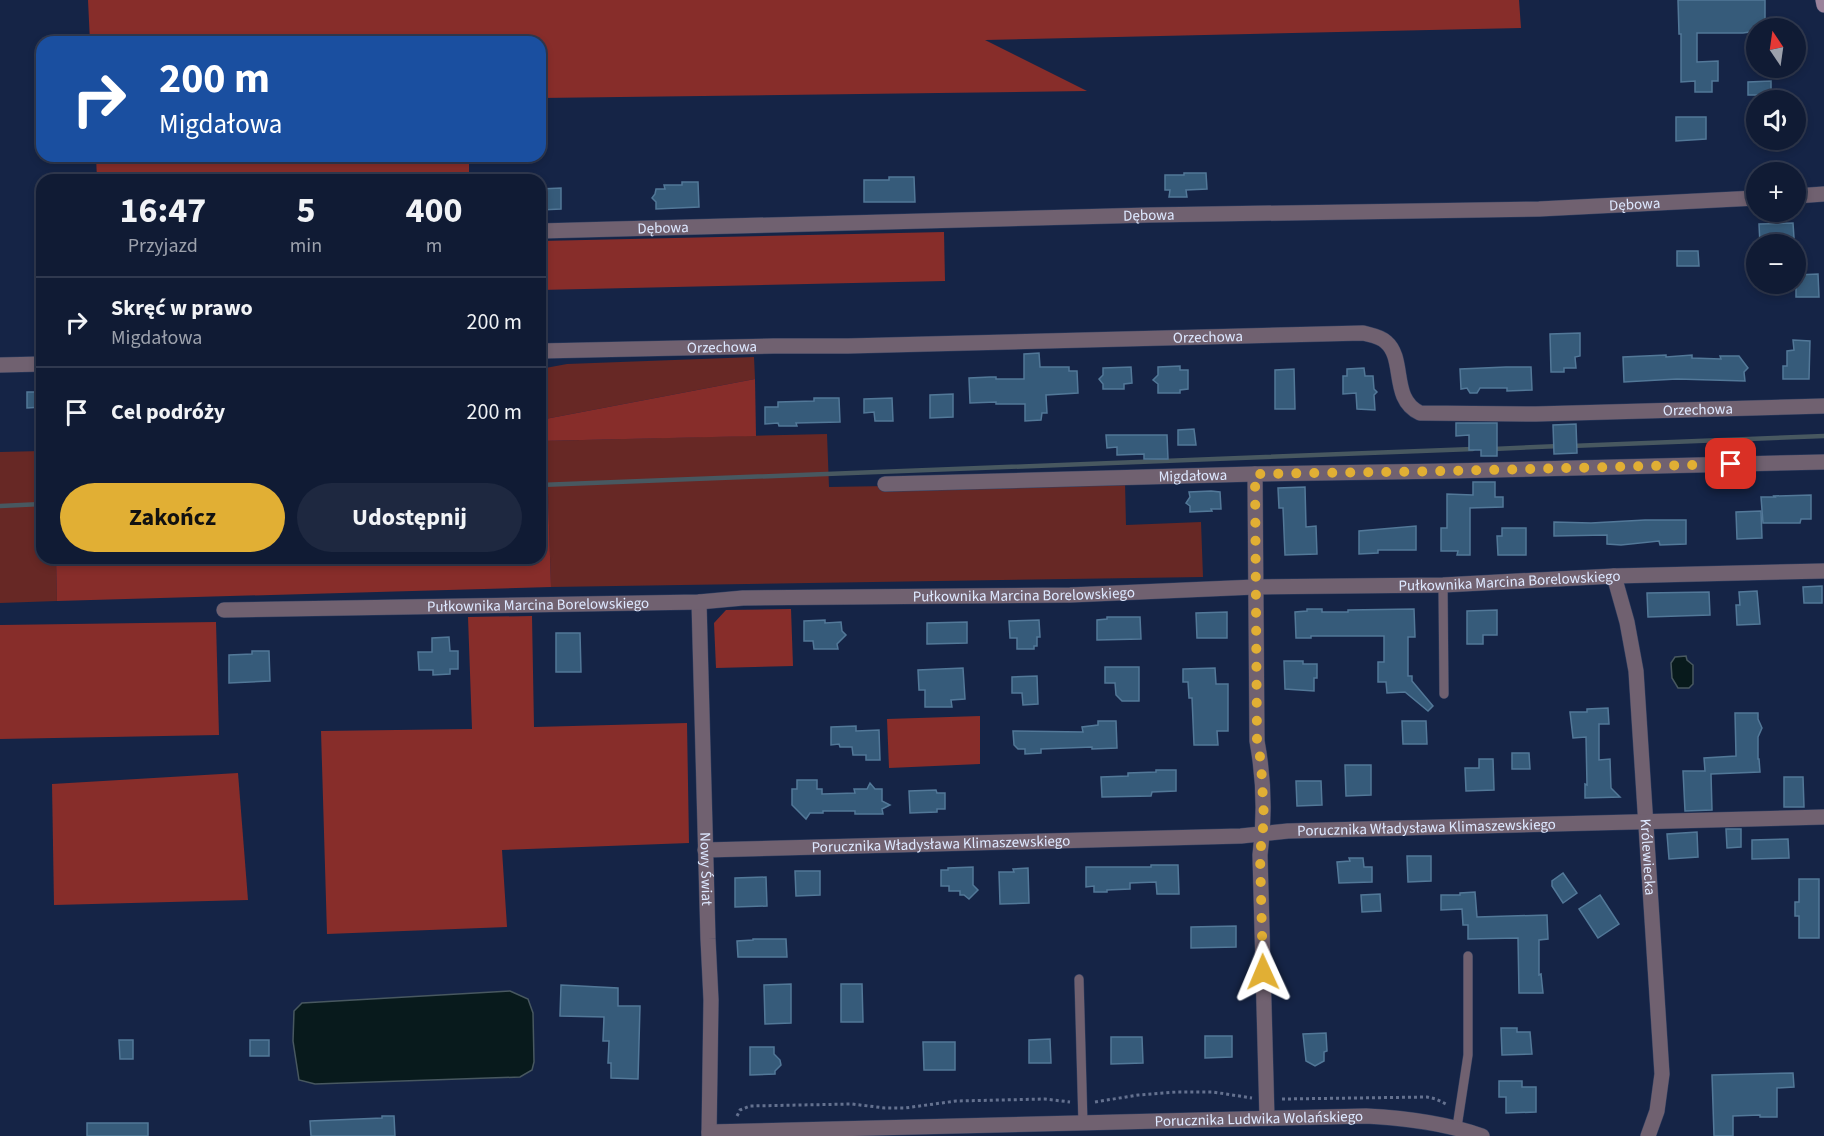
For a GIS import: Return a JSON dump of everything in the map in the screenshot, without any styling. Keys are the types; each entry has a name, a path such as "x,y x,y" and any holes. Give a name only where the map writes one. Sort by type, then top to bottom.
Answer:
{"street":[{"path":"1823,0 1824,5"},
{"path":"1806,195 1824,194"},
{"name":"Dębowa","path":"546,231 1150,215 1539,209 1746,199"},
{"name":"Orzechowa","path":"546,351 1363,333 1376,336 1386,342 1393,352 1404,397 1408,405 1420,413 1536,414 1824,406"},
{"path":"0,365 36,364"},
{"name":"Migdałowa","path":"885,484 1824,462"},
{"path":"1255,474 1257,741 1261,762 1263,834 1260,855 1267,1118"},
{"name":"Pułkownika Marcina Borelowskiego","path":"224,610 699,602 742,598 1070,595 1255,586 1443,585 1614,576 1824,572"},
{"name":"Królewiecka","path":"1614,576 1627,622 1636,671 1662,1074 1657,1111 1648,1136"},
{"name":"Nowy Świat","path":"699,602 711,1000 709,1134"},
{"name":"Porucznika Władysława Klimaszewskiego","path":"705,850 1263,834 1288,831 1824,817"},
{"name":"Porucznika Ludwika Wolańskiego","path":"709,1134 1267,1118 1383,1117 1457,1127 1482,1136"}],"lane":[{"path":"1443,585 1444,694"},
{"path":"1457,1127 1468,1055 1468,956"},
{"path":"1079,979 1083,1124"}],"shaded area":[{"path":"88,0 1519,0 1521,28 985,40 1087,91 546,98 546,36 90,36"},
{"path":"96,162 469,162 469,174 97,174"},
{"path":"944,232 945,281 546,290 546,241"},
{"path":"754,357 755,379 546,419 546,368 567,364"},
{"path":"755,379 756,436 546,441 546,419"},
{"path":"827,434 829,487 1125,482 1126,525 1201,522 1203,577 551,587 548,494 546,494 546,441"},
{"path":"36,451 36,564 56,564 57,601 0,603 0,452"},
{"path":"546,494 548,494 551,587 57,601 56,564 546,564"},
{"path":"791,609 793,666 716,668 714,623 726,610"},
{"path":"532,616 534,727 687,723 689,843 502,850 507,927 327,934 321,731 472,729 468,617"},
{"path":"216,622 219,735 0,739 0,625"},
{"path":"1686,656 1693,665 1693,684 1689,688 1678,688 1672,678 1671,663 1675,657"},
{"path":"980,716 980,764 889,768 887,719"},
{"path":"238,773 248,900 54,905 52,784"},
{"path":"510,991 528,999 533,1013 534,1062 532,1070 520,1077 315,1084 299,1080 293,1041 294,1011 302,1003"}],"building":[{"path":"1678,0 1765,0 1765,18 1746,18 1746,33 1697,33 1697,62 1718,61 1718,81 1712,81 1712,92 1695,92 1695,81 1681,82 1681,34 1679,34"},
{"path":"1771,81 1771,90 1748,90 1748,82"},
{"path":"1676,117 1706,117 1706,139 1676,141"},
{"path":"1184,173 1206,173 1207,189 1186,190 1187,197 1169,197 1170,190 1165,190 1165,175 1184,175"},
{"path":"889,177 914,177 915,202 864,202 864,180 889,180"},
{"path":"682,182 698,182 699,207 656,209 656,202 652,198 656,189 665,189 664,185 682,185"},
{"path":"561,188 561,209 546,210 546,189"},
{"path":"1793,223 1794,234 1760,234 1759,224"},
{"path":"1677,251 1698,251 1699,266 1677,266"},
{"path":"1818,274 1819,297 1796,297 1796,294 1806,294 1806,275"},
{"path":"1580,333 1580,356 1575,357 1576,368 1564,368 1564,372 1551,372 1550,334"},
{"path":"1793,340 1810,341 1809,379 1783,379 1783,366 1787,366 1787,351 1794,350"},
{"path":"1039,353 1040,367 1069,367 1069,371 1077,371 1078,393 1046,395 1047,413 1042,413 1041,420 1025,421 1025,404 970,403 969,378 1024,379 1024,354"},
{"path":"1666,355 1666,357 1692,355 1692,358 1721,359 1720,356 1739,356 1748,368 1744,372 1745,381 1677,379 1624,382 1623,357"},
{"path":"1180,366 1180,370 1188,370 1188,389 1180,390 1180,393 1158,393 1158,384 1153,380 1158,375 1158,367"},
{"path":"1131,367 1132,383 1124,384 1124,389 1103,389 1103,384 1099,379 1103,375 1103,368"},
{"path":"1531,367 1532,390 1507,391 1507,388 1480,388 1477,393 1470,393 1467,388 1461,389 1460,369"},
{"path":"1364,368 1365,376 1373,376 1374,389 1377,392 1374,395 1375,410 1357,409 1356,393 1343,394 1343,376 1347,376 1347,369"},
{"path":"1294,369 1295,409 1275,409 1275,370"},
{"path":"27,392 36,392 36,407 27,408"},
{"path":"953,394 953,417 930,418 930,395"},
{"path":"814,398 839,398 840,422 796,423 797,426 779,426 778,423 765,424 765,407 778,407 778,402 814,401"},
{"path":"892,398 893,421 875,421 874,412 864,413 864,399"},
{"path":"1456,423 1497,423 1497,456 1481,456 1481,450 1469,450 1469,435 1456,436"},
{"path":"1576,424 1577,453 1554,454 1553,425"},
{"path":"1194,429 1196,445 1178,445 1178,430"},
{"path":"1106,435 1167,435 1168,459 1144,459 1144,454 1117,455 1117,447 1107,448"},
{"path":"1473,482 1495,482 1495,497 1503,497 1503,507 1470,508 1470,555 1457,555 1458,551 1441,551 1441,528 1447,528 1447,494 1473,495"},
{"path":"1305,487 1306,527 1316,526 1317,554 1285,555 1283,508 1279,508 1278,488"},
{"path":"1189,492 1220,492 1221,509 1190,512 1190,506 1186,503 1190,497"},
{"path":"1811,495 1811,519 1801,519 1800,523 1763,523 1761,497"},
{"path":"1761,511 1762,538 1737,539 1736,512"},
{"path":"1686,520 1686,544 1660,545 1659,541 1621,545 1607,544 1607,535 1554,536 1554,522 1591,523"},
{"path":"1416,526 1416,550 1378,550 1378,553 1359,554 1359,531"},
{"path":"1502,528 1526,528 1526,555 1498,555 1497,536 1502,536"},
{"path":"1822,586 1822,603 1804,603 1803,587"},
{"path":"1757,591 1760,624 1737,625 1736,605 1740,605 1739,592"},
{"path":"1709,592 1710,615 1648,617 1647,593"},
{"path":"1307,609 1322,609 1322,612 1348,612 1348,610 1414,609 1415,637 1408,637 1408,676 1412,676 1412,681 1433,706 1428,711 1405,692 1387,693 1386,682 1378,682 1378,662 1384,662 1384,636 1296,638 1295,612 1307,611"},
{"path":"1497,610 1497,635 1483,635 1483,644 1467,644 1467,611"},
{"path":"1227,612 1227,638 1197,638 1196,613"},
{"path":"1107,617 1140,617 1141,639 1097,640 1097,620 1107,619"},
{"path":"825,620 825,623 841,622 842,631 846,635 837,644 838,649 814,649 813,641 804,641 804,621"},
{"path":"1039,620 1040,637 1037,637 1037,646 1034,646 1034,649 1017,649 1017,638 1010,638 1009,621"},
{"path":"967,622 967,643 927,644 927,623"},
{"path":"556,633 580,633 581,672 556,672"},
{"path":"449,637 450,651 458,651 458,669 450,669 450,674 433,675 433,670 419,670 418,652 432,652 432,638"},
{"path":"252,651 269,651 270,681 229,683 229,655 252,654"},
{"path":"1284,661 1317,664 1314,691 1285,689"},
{"path":"1105,667 1139,667 1139,701 1122,701 1116,695 1115,683 1105,683"},
{"path":"963,668 965,699 951,700 952,707 925,707 925,690 919,690 918,670"},
{"path":"1215,668 1216,684 1228,684 1228,731 1217,731 1218,745 1194,745 1192,698 1189,698 1188,682 1183,682 1183,669"},
{"path":"1037,676 1038,704 1023,705 1022,693 1012,693 1012,677"},
{"path":"1608,708 1609,724 1599,724 1599,760 1610,759 1611,788 1620,797 1585,798 1586,737 1573,738 1570,712"},
{"path":"1735,713 1758,713 1762,728 1758,737 1760,772 1711,774 1712,810 1685,811 1683,771 1705,771 1704,758 1736,756"},
{"path":"1098,721 1116,721 1117,748 1041,749 1041,753 1025,754 1025,749 1018,749 1014,745 1013,731 1083,732 1082,727 1098,725"},
{"path":"1402,721 1426,721 1427,744 1403,744"},
{"path":"856,726 856,731 879,730 880,760 866,760 866,755 853,755 852,747 831,745 831,727"},
{"path":"1512,753 1529,753 1530,769 1512,769"},
{"path":"1479,759 1493,759 1494,790 1466,791 1465,768 1479,768"},
{"path":"1345,765 1371,765 1371,795 1346,796"},
{"path":"1156,770 1176,770 1176,791 1152,792 1151,796 1102,797 1101,777 1128,776 1128,773 1156,772"},
{"path":"1784,777 1803,777 1804,807 1784,807"},
{"path":"797,780 817,780 817,789 822,789 822,794 855,793 854,789 867,789 870,783 875,789 882,789 882,801 890,805 882,809 883,814 823,811 823,813 810,813 806,819 792,805 792,789 797,789"},
{"path":"1296,781 1321,781 1322,805 1297,806"},
{"path":"936,790 937,793 945,793 945,809 937,809 937,812 910,813 909,791"},
{"path":"1726,829 1741,829 1741,847 1727,848"},
{"path":"1697,832 1698,857 1669,859 1667,834"},
{"path":"1788,839 1789,858 1752,859 1752,840"},
{"path":"1407,856 1431,856 1431,881 1408,882"},
{"path":"1349,858 1363,858 1364,867 1372,867 1372,882 1339,883 1337,862 1350,861"},
{"path":"1151,865 1178,865 1179,894 1157,894 1156,882 1130,883 1130,889 1107,890 1107,892 1094,892 1094,886 1086,887 1086,867 1151,867"},
{"path":"973,867 973,885 978,890 969,899 960,895 960,891 949,891 949,886 941,886 941,870"},
{"path":"1028,868 1029,903 1000,904 999,872 1014,872 1013,869"},
{"path":"795,871 820,871 820,895 796,896"},
{"path":"1563,873 1577,893 1563,903 1552,886 1552,881"},
{"path":"766,877 767,906 735,907 735,878"},
{"path":"1799,879 1819,879 1819,938 1799,938 1799,916 1795,916 1795,902 1799,902"},
{"path":"1475,892 1477,917 1547,915 1548,939 1539,940 1539,975 1541,974 1543,993 1519,993 1518,938 1468,939 1468,925 1463,925 1462,909 1441,910 1441,895"},
{"path":"1380,894 1381,911 1362,912 1361,895"},
{"path":"1600,895 1619,924 1598,938 1579,909"},
{"path":"1236,926 1236,947 1191,948 1191,927"},
{"path":"786,939 787,957 738,957 737,941"},
{"path":"791,984 791,1023 765,1024 764,985"},
{"path":"841,984 862,984 863,1022 841,1022"},
{"path":"561,985 618,988 618,1006 640,1006 638,1079 611,1078 611,1063 608,1063 609,1041 603,1041 604,1017 560,1016"},
{"path":"1501,1028 1517,1028 1517,1032 1530,1032 1532,1054 1502,1055"},
{"path":"1326,1033 1327,1051 1324,1052 1324,1061 1315,1066 1306,1061 1303,1034"},
{"path":"1205,1036 1232,1036 1232,1057 1205,1058"},
{"path":"1111,1037 1142,1037 1143,1063 1111,1064"},
{"path":"1050,1039 1051,1063 1029,1063 1029,1040"},
{"path":"119,1040 133,1040 133,1059 120,1059"},
{"path":"250,1040 269,1040 269,1056 250,1056"},
{"path":"923,1042 955,1042 955,1070 924,1070"},
{"path":"750,1047 774,1047 774,1054 780,1060 781,1065 775,1074 750,1075"},
{"path":"1793,1073 1794,1087 1777,1088 1777,1117 1733,1116 1733,1136 1714,1136 1712,1075"},
{"path":"1499,1081 1522,1081 1522,1087 1536,1087 1536,1112 1506,1113 1506,1097 1499,1097"},
{"path":"382,1116 394,1116 395,1136 311,1136 310,1121 382,1118"},
{"path":"87,1123 148,1123 148,1136 87,1136"}],"waterway":[{"path":"1571,446 1824,436"},
{"path":"1493,449 1560,446"},
{"path":"546,485 1473,449"},
{"path":"0,506 36,504"}],"route":[{"path":"1263,972 1260,855 1264,819 1261,762 1257,741 1255,474 1731,464"}]}
